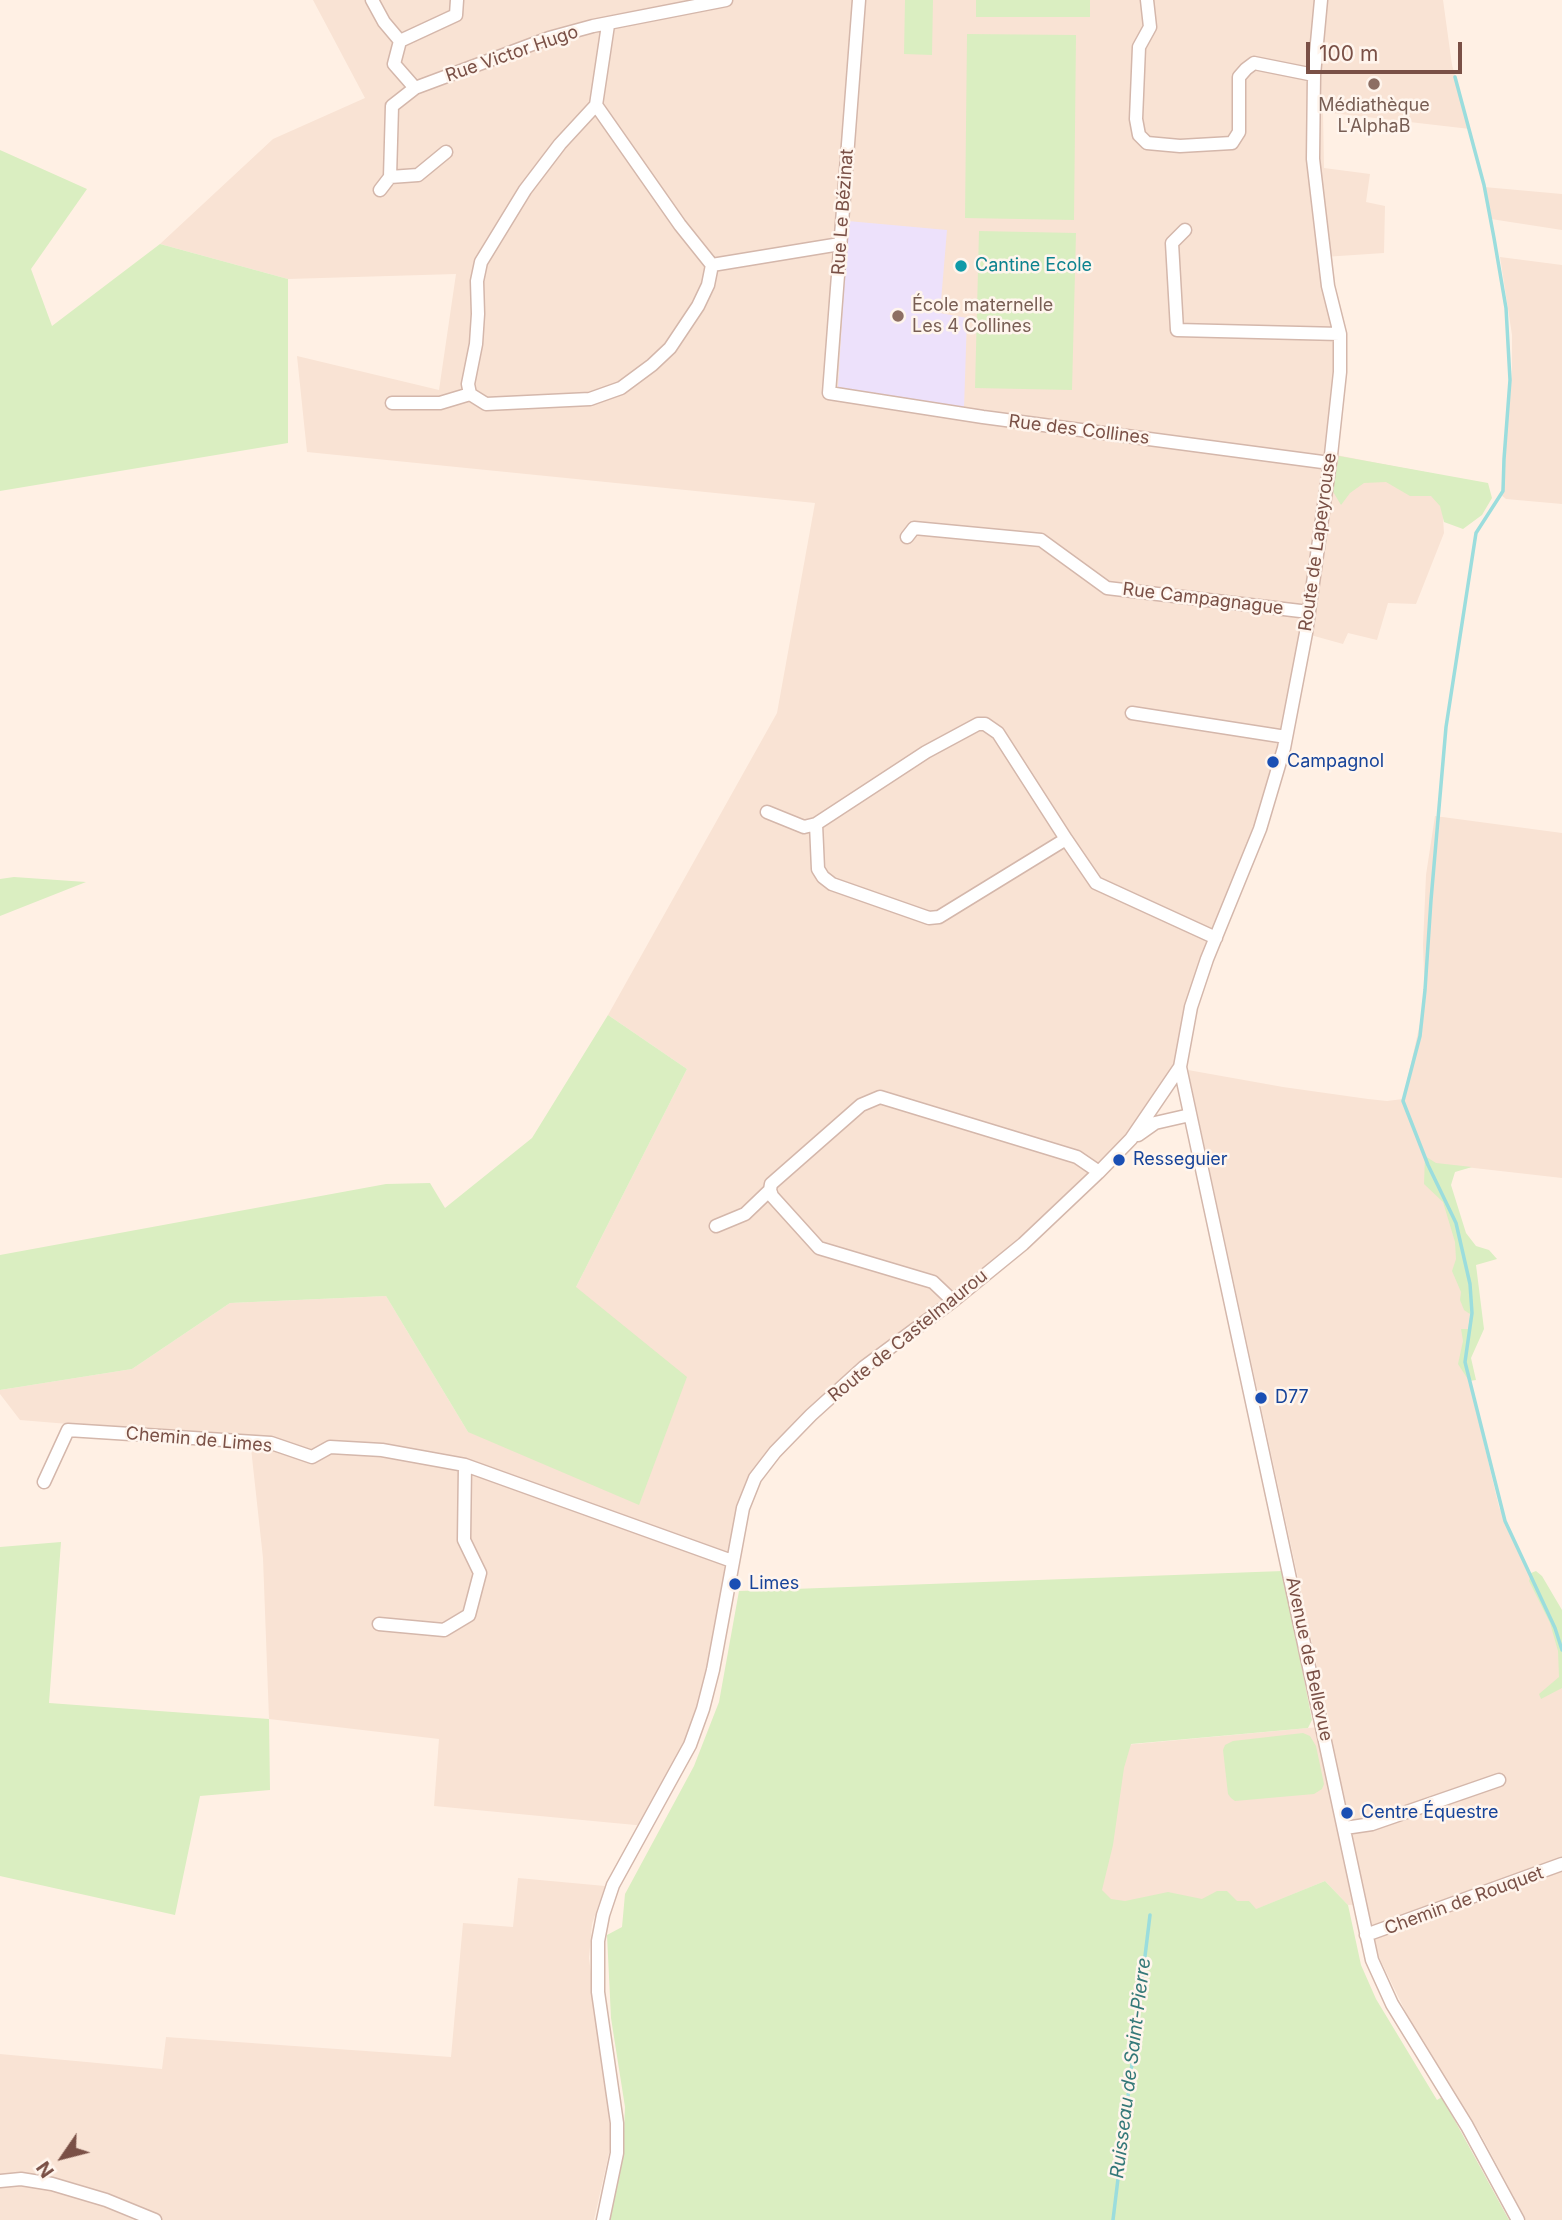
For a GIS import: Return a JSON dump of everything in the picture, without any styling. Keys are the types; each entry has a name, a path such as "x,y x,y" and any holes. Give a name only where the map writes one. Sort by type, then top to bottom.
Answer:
{"street":[{"path":"372,0 384,22 400,41"},
{"path":"400,41 456,15 457,0"},
{"name":"Rue Victor Hugo","path":"390,177 392,106 415,88 549,38 593,26 726,0"},
{"name":"Rue Le Bézinat","path":"829,393 859,0"},
{"name":"Rue Le Bézinat","path":"857,31 868,0"},
{"path":"1147,0 1150,27 1139,47 1136,119 1139,135 1147,143 1180,146 1232,143 1239,132 1240,78 1254,63 1314,75"},
{"name":"Route de Lapeyrouse","path":"1180,1067 1191,1007 1260,829 1286,737 1309,612 1329,463 1340,372 1340,334 1324,257 1313,159 1314,75 1322,1"},
{"path":"596,105 680,225 712,265 708,285 698,306 670,348 621,387 590,399 486,404 470,394 467,384 475,344 477,281 481,262 525,190 560,144 596,105 608,25"},
{"path":"400,41 394,64 415,88"},
{"path":"380,190 390,177 418,175 446,152"},
{"path":"1185,230 1172,243 1177,330 1340,334"},
{"path":"712,265 840,251"},
{"name":"Rue des Collines","path":"829,393 983,417 1329,463"},
{"path":"392,403 440,403 470,394"},
{"name":"Rue Campagnague","path":"907,537 914,528 1041,540 1107,587 1309,612"},
{"path":"1132,713 1286,737"},
{"path":"767,812 804,827 816,824 926,752 978,724 985,724 998,733 1096,883 1216,938"},
{"path":"816,824 818,869 823,877 832,884 929,918 939,917 1066,839"},
{"name":"Route de Castelmaurou","path":"603,2220 617,2153 617,2123 598,1992 597,1952 603,1914 613,1885 690,1745 713,1670 743,1508 755,1478 775,1452 811,1415 864,1367 953,1301 1023,1244 1100,1172 1131,1139 1180,1067"},
{"name":"Avenue de Bellevue","path":"1180,1067 1372,1960 1392,2004 1467,2126 1518,2220"},
{"path":"716,1226 745,1214 770,1190 775,1179 861,1105 880,1097 1077,1157 1100,1172"},
{"path":"1158,1100 1173,1119"},
{"name":"Route de Castelmaurou","path":"1131,1139 1156,1123 1191,1115"},
{"path":"770,1190 772,1196 819,1248 933,1282 953,1301"},
{"name":"Chemin de Limes","path":"44,1482 68,1430 271,1443 313,1457 330,1447 382,1450 465,1465"},
{"path":"379,1624 444,1630 469,1615 480,1573 464,1540 465,1465 732,1562"},
{"path":"1345,1828 1372,1824 1499,1780"},
{"name":"Chemin de Rouquet","path":"1366,1935 1562,1864"},
{"path":"0,2181 21,2179 52,2184 106,2200 155,2220"}],"shaded area":[{"path":"313,0 1443,0 1452,65 1470,129 1323,112 1324,168 1370,174 1366,202 1385,206 1384,253 1324,257 1337,320 1331,454 1440,475 1444,533 1416,604 1388,603 1377,640 1348,633 1343,644 1307,634 1284,748 1207,959 1180,1067 1131,1139 1023,1244 864,1367 755,1478 703,1709 646,1826 434,1806 439,1739 269,1719 263,1558 250,1439 20,1420 0,1394 0,1390 132,1369 230,1303 386,1296 468,1432 576,1287 687,1069 608,1015 777,713 815,503 307,452 297,356 439,390 456,274 288,279 160,244 273,139 365,98"},
{"path":"1484,187 1562,194 1562,230 1491,219"},
{"name":"École maternelle Les 4 Collines","path":"848,221 947,230 940,313 967,318 964,408 838,387"},
{"path":"1500,257 1562,265 1562,504 1506,499 1501,495 1512,369 1512,335"},
{"path":"1435,816 1562,833 1562,1178 1430,1163 1455,1227 1470,1314 1464,1359 1499,1507 1554,1628 1562,1653 1562,2220 1526,2220 1481,2135 1413,2027 1375,1949 1366,1904 1348,1905 1325,1881 1242,1915 1091,1915 1114,1746 1330,1726 1188,1070 1368,1099 1403,1099 1425,1001 1423,945 1426,875"},
{"path":"518,1878 605,1886 592,1924 589,1958 612,2140 594,2220 0,2220 0,2054 162,2069 166,2037 451,2057 463,1923 513,1927"}],"green space":[{"path":"905,0 933,0 932,55 904,54"},
{"path":"976,0 1090,0 1090,17 976,17"},
{"path":"967,34 1076,35 1074,220 965,218"},
{"path":"0,150 87,189 31,269 52,326 160,244 288,279 288,443 0,491"},
{"path":"979,231 1076,233 1072,390 975,388"},
{"path":"1339,456 1488,483 1492,498 1482,515 1463,529 1444,522 1440,506 1431,496 1410,496 1386,482 1364,483 1350,493 1341,505 1332,490"},
{"path":"14,877 86,882 0,916 0,879"},
{"path":"608,1015 687,1069 576,1287 687,1377 639,1505 468,1432 386,1296 230,1303 132,1369 0,1390 0,1255 386,1184 430,1183 445,1208 532,1138"},
{"path":"1425,1156 1436,1163 1472,1167 1455,1172 1451,1185 1466,1233 1476,1246 1489,1250 1497,1259 1476,1265 1484,1329 1471,1358 1476,1380 1469,1381 1458,1364 1463,1341 1461,1329 1468,1329 1470,1314 1464,1310 1460,1300 1461,1292 1452,1271 1456,1259 1455,1242 1443,1202 1424,1184"},
{"path":"61,1542 49,1703 269,1719 270,1790 200,1796 175,1915 0,1876 0,1547"},
{"path":"1283,1571 1312,1720 1308,1728 1131,1744 1124,1768 1113,1845 1102,1890 1111,1899 1125,1901 1168,1892 1202,1899 1217,1891 1227,1891 1237,1901 1249,1901 1256,1909 1325,1881 1348,1905 1361,1965 1376,1999 1437,2100 1442,2097 1509,2220 610,2220 623,2157 625,2107 611,2018 607,1935 622,1927 625,1894 694,1766 719,1702 739,1591"},
{"path":"1536,1571 1542,1576 1562,1610 1562,1688 1541,1699 1539,1694 1559,1677 1558,1651 1550,1623 1529,1581 1531,1573"},
{"path":"1303,1733 1310,1736 1316,1746 1324,1784 1322,1789 1314,1794 1235,1801 1231,1798 1228,1794 1223,1750 1225,1745 1233,1741"}],"waterway":[{"path":"1455,77 1484,185 1494,238 1506,308 1510,380 1503,491 1476,533 1446,727 1420,1036 1403,1101 1428,1165 1456,1223 1470,1284 1472,1313 1465,1362 1505,1521 1555,1628 1562,1650"},
{"name":"Ruisseau de Saint-Pierre","path":"1113,2220 1150,1915"}],"place":[{"name":"Médiathèque L'AlphaB","path":"1374,84"},
{"name":"Cantine Ecole","path":"961,266"},
{"name":"École maternelle Les 4 Collines","path":"898,316"},
{"name":"Campagnol","path":"1273,762"},
{"name":"Resseguier","path":"1119,1160"},
{"name":"D77","path":"1261,1398"},
{"name":"Limes","path":"735,1584"},
{"name":"Centre Équestre","path":"1347,1813"}]}
